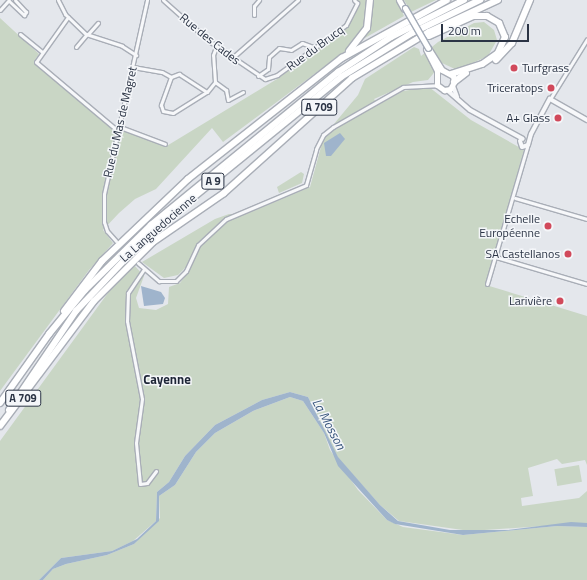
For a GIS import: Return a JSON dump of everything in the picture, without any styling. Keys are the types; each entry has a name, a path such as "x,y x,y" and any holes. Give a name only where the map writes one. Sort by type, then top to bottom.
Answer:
{"highway":[{"path":"342,58 365,31 370,0"},
{"name":"A 709","path":"49,334 98,266 153,209 253,126 342,58 447,0"},
{"name":"La Languedocienne","path":"0,403 49,334 101,273 140,234 310,93 386,40 464,0"},
{"name":"La Languedocienne","path":"0,425 76,311 153,230 341,77 406,36 480,0"},
{"name":"A 709","path":"0,425 80,318 130,263 163,234 217,198 253,169 345,84 391,53 498,0"},
{"path":"453,84 506,50 530,0"},
{"path":"391,53 473,16 487,16 499,22 505,38 498,53 482,64 449,73"}],"main road":[{"path":"400,0 427,49 437,80 447,90 453,84 449,73 427,49"},
{"path":"437,80 449,73"}],"street":[{"path":"0,10 9,0 24,15 26,12 15,0"},
{"path":"58,0 68,17 87,34 122,46 136,55"},
{"name":"Rue du Mas de Magret","path":"116,241 107,231 103,205 118,131 148,0"},
{"name":"Rue des Cades","path":"163,0 216,47 258,76"},
{"path":"254,15 254,6 259,0"},
{"path":"232,58 298,0"},
{"name":"Rue du Brucq","path":"258,76 265,79 274,77 346,25 357,3 354,0"},
{"path":"68,17 36,60 83,104 118,131"},
{"path":"76,47 98,23"},
{"path":"20,34 42,52"},
{"path":"487,284 525,161 525,143 587,39"},
{"path":"258,76 268,69 269,57 279,48 292,50 302,43 316,48"},
{"path":"171,77 161,105 164,110 175,112 207,92 215,82 213,55 216,47"},
{"path":"133,67 162,72 171,77 179,74 207,92"},
{"path":"138,263 159,280 176,281 186,272 198,245 226,219 306,185 316,149 323,135 333,127 403,87 437,80"},
{"path":"215,82 226,90 228,100 243,92"},
{"path":"453,84 458,100"},
{"path":"447,90 470,110 505,127 525,143"},
{"path":"550,100 587,120"},
{"path":"120,127 165,144"},
{"path":"514,198 587,219"},
{"path":"496,257 587,284"},
{"path":"144,269 128,294 129,341 137,360 142,399 136,443 140,484 147,483 156,471"}],"green space":[{"path":"358,0 366,0 366,15 363,29 352,46 223,142 212,128 156,189 135,199 103,230 113,243 89,270 0,391 0,18 39,54 34,61 113,130 121,129 165,147 277,79 338,34 348,25"},
{"path":"371,0 397,0 404,16 363,39 368,29"},
{"path":"404,0 436,0 411,12"},
{"path":"484,22 494,30 497,40 488,56 457,70 442,63 428,80 413,82 374,99 378,105 403,91 429,87 471,120 524,150 486,285 587,316 587,465 585,460 562,464 557,459 528,468 533,496 521,498 522,506 579,498 587,491 587,523 470,531 399,521 380,505 337,457 308,397 290,392 262,400 215,425 185,456 169,482 157,492 156,521 133,541 112,551 61,558 39,580 0,580 0,441 113,286 135,266 144,276 136,298 139,308 156,310 168,304 169,287 180,283 191,268 186,267 178,275 164,278 142,262 215,219 229,214 246,214 310,187 324,136 358,95 365,79 414,47 419,49 421,56 438,42 474,23"},
{"path":"301,172 304,174 302,183 279,193 277,187"},
{"path":"290,397 303,401 324,433 330,450 358,490 387,520 403,527 463,535 557,526 587,527 587,580 43,580 53,569 66,564 107,555 134,544 160,518 159,496 175,485 196,452 215,433 253,411"},
{"path":"579,465 582,482 557,486 554,469"}],"water":[{"path":"340,133 345,139 331,156 326,156 324,143"},
{"path":"141,286 161,292 165,298 163,304 144,306"},
{"path":"290,392 308,397 338,457 380,505 398,521 450,530 507,530 571,522 587,523 587,527 557,526 463,535 395,524 387,520 338,466 324,433 303,401 290,397 253,411 215,433 196,452 175,485 159,496 159,521 134,544 107,555 66,564 53,569 43,580 39,580 61,558 112,551 137,539 156,521 157,492 169,482 185,456 215,425 262,400"}],"place":[{"name":"Turfgrass","path":"514,68"},
{"name":"Triceratops","path":"551,88"},
{"name":"A+ Glass","path":"558,118"},
{"name":"Echelle Européenne","path":"548,226"},
{"name":"SA Castellanos","path":"568,254"},
{"name":"Larivière","path":"560,301"}],"district":[{"name":"Cayenne","path":"167,379"}],"water label":[{"name":"La Mosson","path":"329,424"}]}
